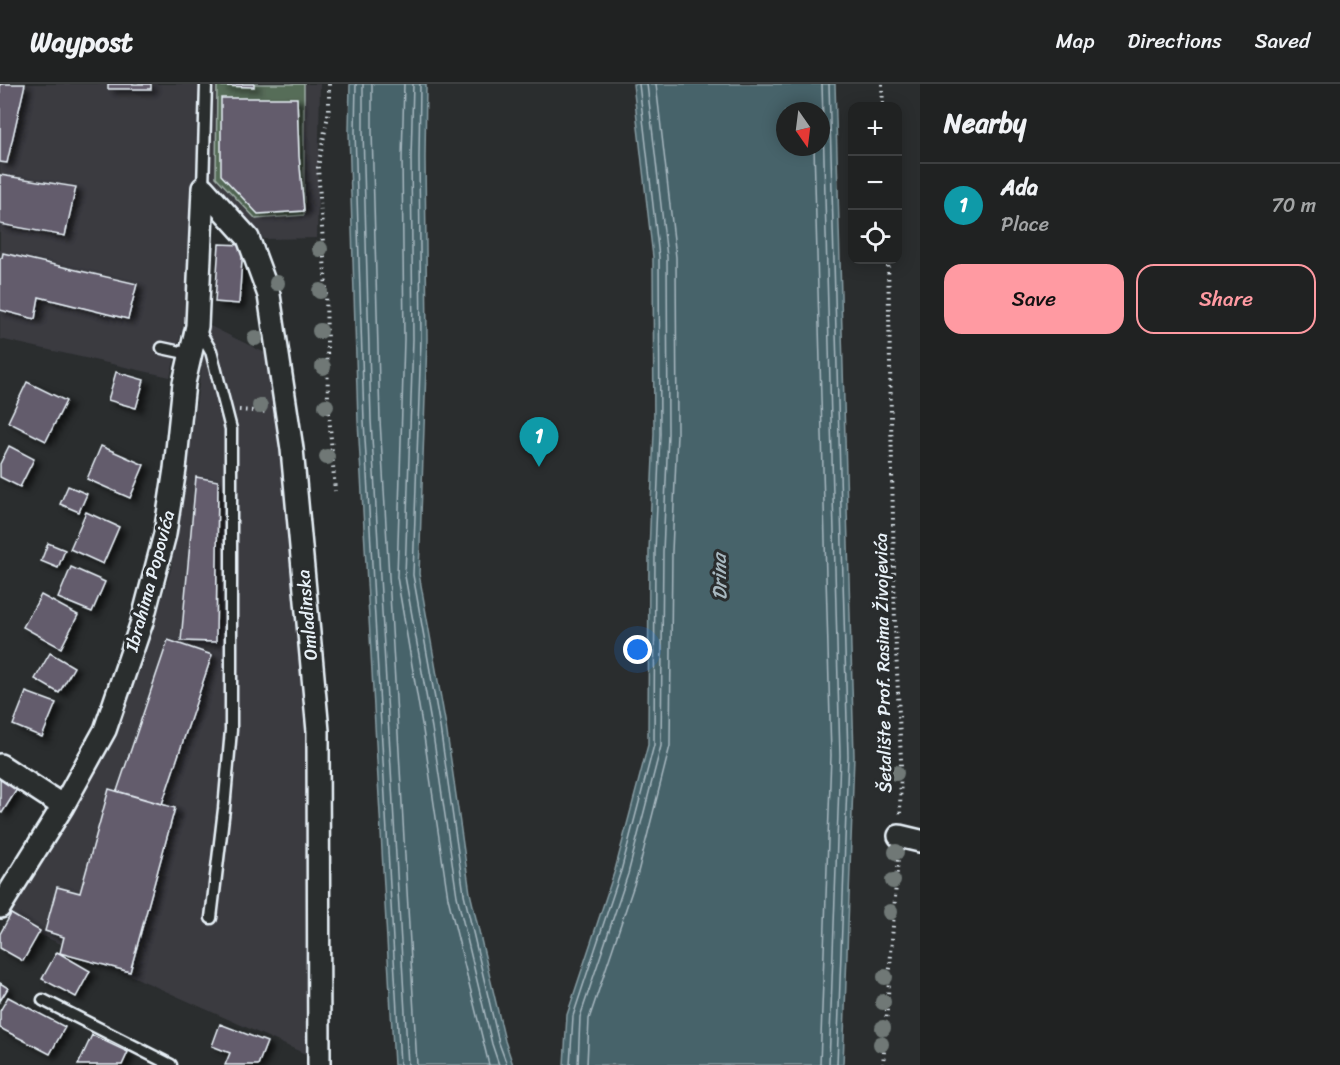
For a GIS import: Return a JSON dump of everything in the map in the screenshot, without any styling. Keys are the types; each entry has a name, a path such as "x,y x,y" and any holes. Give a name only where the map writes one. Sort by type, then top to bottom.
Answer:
{"street":[{"name":"Ibrahima Popovića","path":"0,907 63,806 105,730 142,622 165,534 175,469 184,383 197,326 203,188"},
{"name":"Omladinska","path":"203,188 248,238 269,295 292,449 318,731 319,1065"},
{"path":"0,765 63,806"}],"lane":[{"path":"203,188 206,84"},
{"path":"197,326 211,351 231,429 231,730 211,918"},
{"path":"162,348 190,354"},
{"path":"43,1000 171,1065"}],"path":[{"path":"329,84 329,110 318,167 326,289 328,401 335,491"},
{"path":"882,84 883,102"},
{"name":"Šetalište Prof. Rasima Živojevića","path":"883,1065 910,839 901,760 895,602 888,264"},
{"path":"226,409 286,413"}],"shaded area":[{"path":"0,84 320,84 317,238 264,239 215,183 198,184 187,310 170,377 0,339"},
{"path":"208,325 267,354 298,553 311,669 310,1056 3,918 65,824 108,742 141,668 171,569"}],"green space":[{"path":"217,84 304,84 304,215 256,219 216,177"}],"water":[{"path":"350,84 426,84 427,339 419,574 446,726 470,893 505,1041 513,1065 394,1065 358,421 349,131"},
{"name":"Drina","path":"633,84 835,84 854,756 843,1065 564,1065 567,1015 615,870 648,745 649,551 654,433 653,257"}],"building":[{"path":"0,84 25,84 7,163 0,162"},
{"path":"108,84 151,84 151,89 108,89"},
{"path":"222,84 254,84 254,87 222,86"},
{"path":"221,98 297,98 304,211 258,214 221,175"},
{"path":"0,175 76,187 65,236 0,224"},
{"path":"219,244 243,245 239,304 215,302"},
{"path":"3,253 137,284 128,319 39,297 35,319 0,310 0,258"},
{"path":"116,372 144,380 136,408 108,400"},
{"path":"27,382 66,401 46,441 8,422"},
{"path":"9,446 34,459 20,487 0,477 0,464"},
{"path":"101,446 144,465 130,498 87,479"},
{"path":"196,477 218,481 216,642 181,641"},
{"path":"68,486 87,494 79,512 60,504"},
{"path":"86,512 119,527 103,564 70,549"},
{"path":"48,543 65,550 58,568 41,561"},
{"path":"71,567 105,582 92,612 58,598"},
{"path":"41,595 78,615 61,648 23,627"},
{"path":"168,640 212,655 162,804 117,791"},
{"path":"50,653 74,667 59,693 35,679"},
{"path":"26,692 56,703 42,737 13,725"},
{"path":"0,775 19,786 2,813 0,812"},
{"path":"109,789 175,808 130,972 60,953 64,937 45,931 57,887 80,893"},
{"path":"11,914 40,931 23,961 0,948 0,934"},
{"path":"57,952 90,971 76,997 42,979"},
{"path":"0,983 8,988 0,1001"},
{"path":"8,997 65,1027 50,1054 0,1028 0,1011"},
{"path":"220,1024 267,1042 258,1065 225,1065 230,1053 212,1046"},
{"path":"92,1035 128,1052 122,1065 78,1065"}],"place":[{"name":"Ada","path":"539,467"}]}
